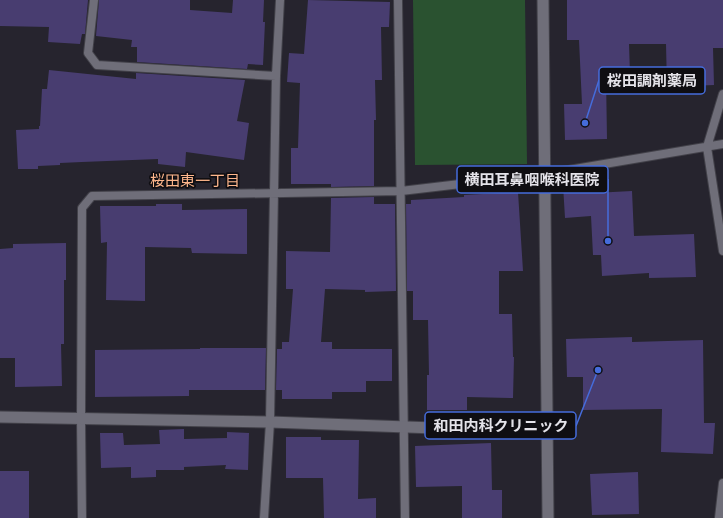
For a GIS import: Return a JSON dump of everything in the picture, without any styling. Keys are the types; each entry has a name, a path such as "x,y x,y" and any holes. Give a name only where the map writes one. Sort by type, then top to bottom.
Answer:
{"street":[{"path":"543,0 548,518"},
{"path":"0,417 270,422 547,432"}],"lane":[{"path":"94,0 88,53 97,65 276,76"},
{"path":"264,518 270,422 273,194 276,76 280,0"},
{"path":"398,0 405,427 405,518"},
{"path":"723,94 707,147 723,251"},
{"path":"82,518 82,208 92,196 401,191 545,174 723,144"},
{"path":"719,518 723,483"}],"green space":[{"path":"413,0 525,0 527,164 415,165"}],"building":[{"path":"0,0 88,0 85,34 82,34 80,44 48,42 49,27 0,26"},
{"path":"99,0 190,0 190,10 232,13 233,0 264,0 263,22 265,22 263,65 248,64 247,69 137,62 137,47 131,47 132,40 96,36"},
{"path":"308,0 390,2 389,27 381,27 382,80 375,80 376,120 374,120 374,186 331,187 331,184 291,184 291,148 298,148 300,83 287,82 289,53 304,54"},
{"path":"567,0 723,0 723,48 713,48 714,85 667,87 666,44 629,44 630,74 606,76 607,139 565,140 564,104 582,104 579,40 567,40"},
{"path":"49,70 136,79 136,73 245,80 237,121 249,123 244,160 186,152 185,167 158,164 158,159 60,163 60,165 38,166 38,169 18,169 16,130 39,129 42,89 47,89"},
{"path":"593,183 594,193 632,191 634,236 694,234 696,277 649,278 649,273 602,276 601,255 593,255 591,216 565,218 563,185"},
{"path":"518,192 523,271 499,271 499,314 512,314 514,357 513,398 467,397 467,410 427,410 427,375 429,375 428,320 413,320 413,291 407,291 406,204 411,204 411,200"},
{"path":"374,197 374,204 395,204 396,291 365,292 365,290 325,289 321,342 332,342 332,349 392,349 392,381 366,381 366,392 332,392 332,399 282,399 282,390 276,390 277,349 282,349 282,342 289,342 293,289 286,289 286,251 330,252 331,198"},
{"path":"156,204 182,204 182,210 247,209 247,254 192,253 191,248 145,247 145,301 106,300 107,242 101,243 100,206 156,206"},
{"path":"66,243 66,280 64,280 64,344 61,344 62,386 15,387 15,358 0,358 0,249 13,248 13,244"},
{"path":"632,337 632,342 703,340 704,423 715,423 713,454 661,452 662,409 583,410 583,377 567,377 566,339"},
{"path":"266,348 265,390 189,390 189,396 95,397 95,350"},
{"path":"184,429 184,439 227,438 227,432 249,433 248,470 225,469 226,465 184,467 184,470 156,470 156,477 131,478 131,467 101,468 100,433 123,433 124,445 160,444 159,430"},
{"path":"286,437 321,437 321,440 359,440 358,499 376,498 376,518 324,518 323,478 286,478"},
{"path":"491,443 492,490 502,490 502,518 462,518 462,486 416,487 415,446"},
{"path":"0,471 29,471 29,518 0,518"},
{"path":"638,472 639,514 592,515 590,474"}],"place":[{"name":"桜田調剤薬局","path":"585,123"},
{"name":"横田耳鼻咽喉科医院","path":"608,241"},
{"name":"和田内科クリニック","path":"598,370"}],"district":[{"name":"桜田東一丁目","path":"195,181"}]}
